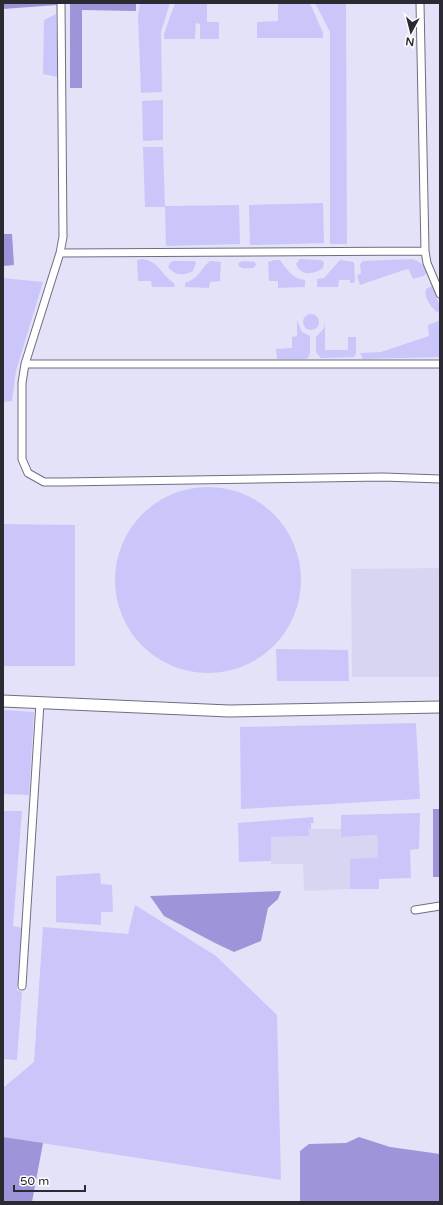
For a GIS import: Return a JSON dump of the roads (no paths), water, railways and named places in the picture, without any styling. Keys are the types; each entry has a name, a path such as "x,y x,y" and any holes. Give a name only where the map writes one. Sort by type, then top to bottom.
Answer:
{"street":[{"path":"61,3 63,237 60,253 25,364 22,382 22,459 28,473 44,482 383,477 440,479"},
{"path":"420,3 425,251 427,263 440,294"},
{"path":"60,253 425,251"},
{"path":"25,364 440,364"},
{"path":"3,701 228,711 440,707"},
{"path":"22,986 40,703"},
{"path":"415,910 440,906"}]}
